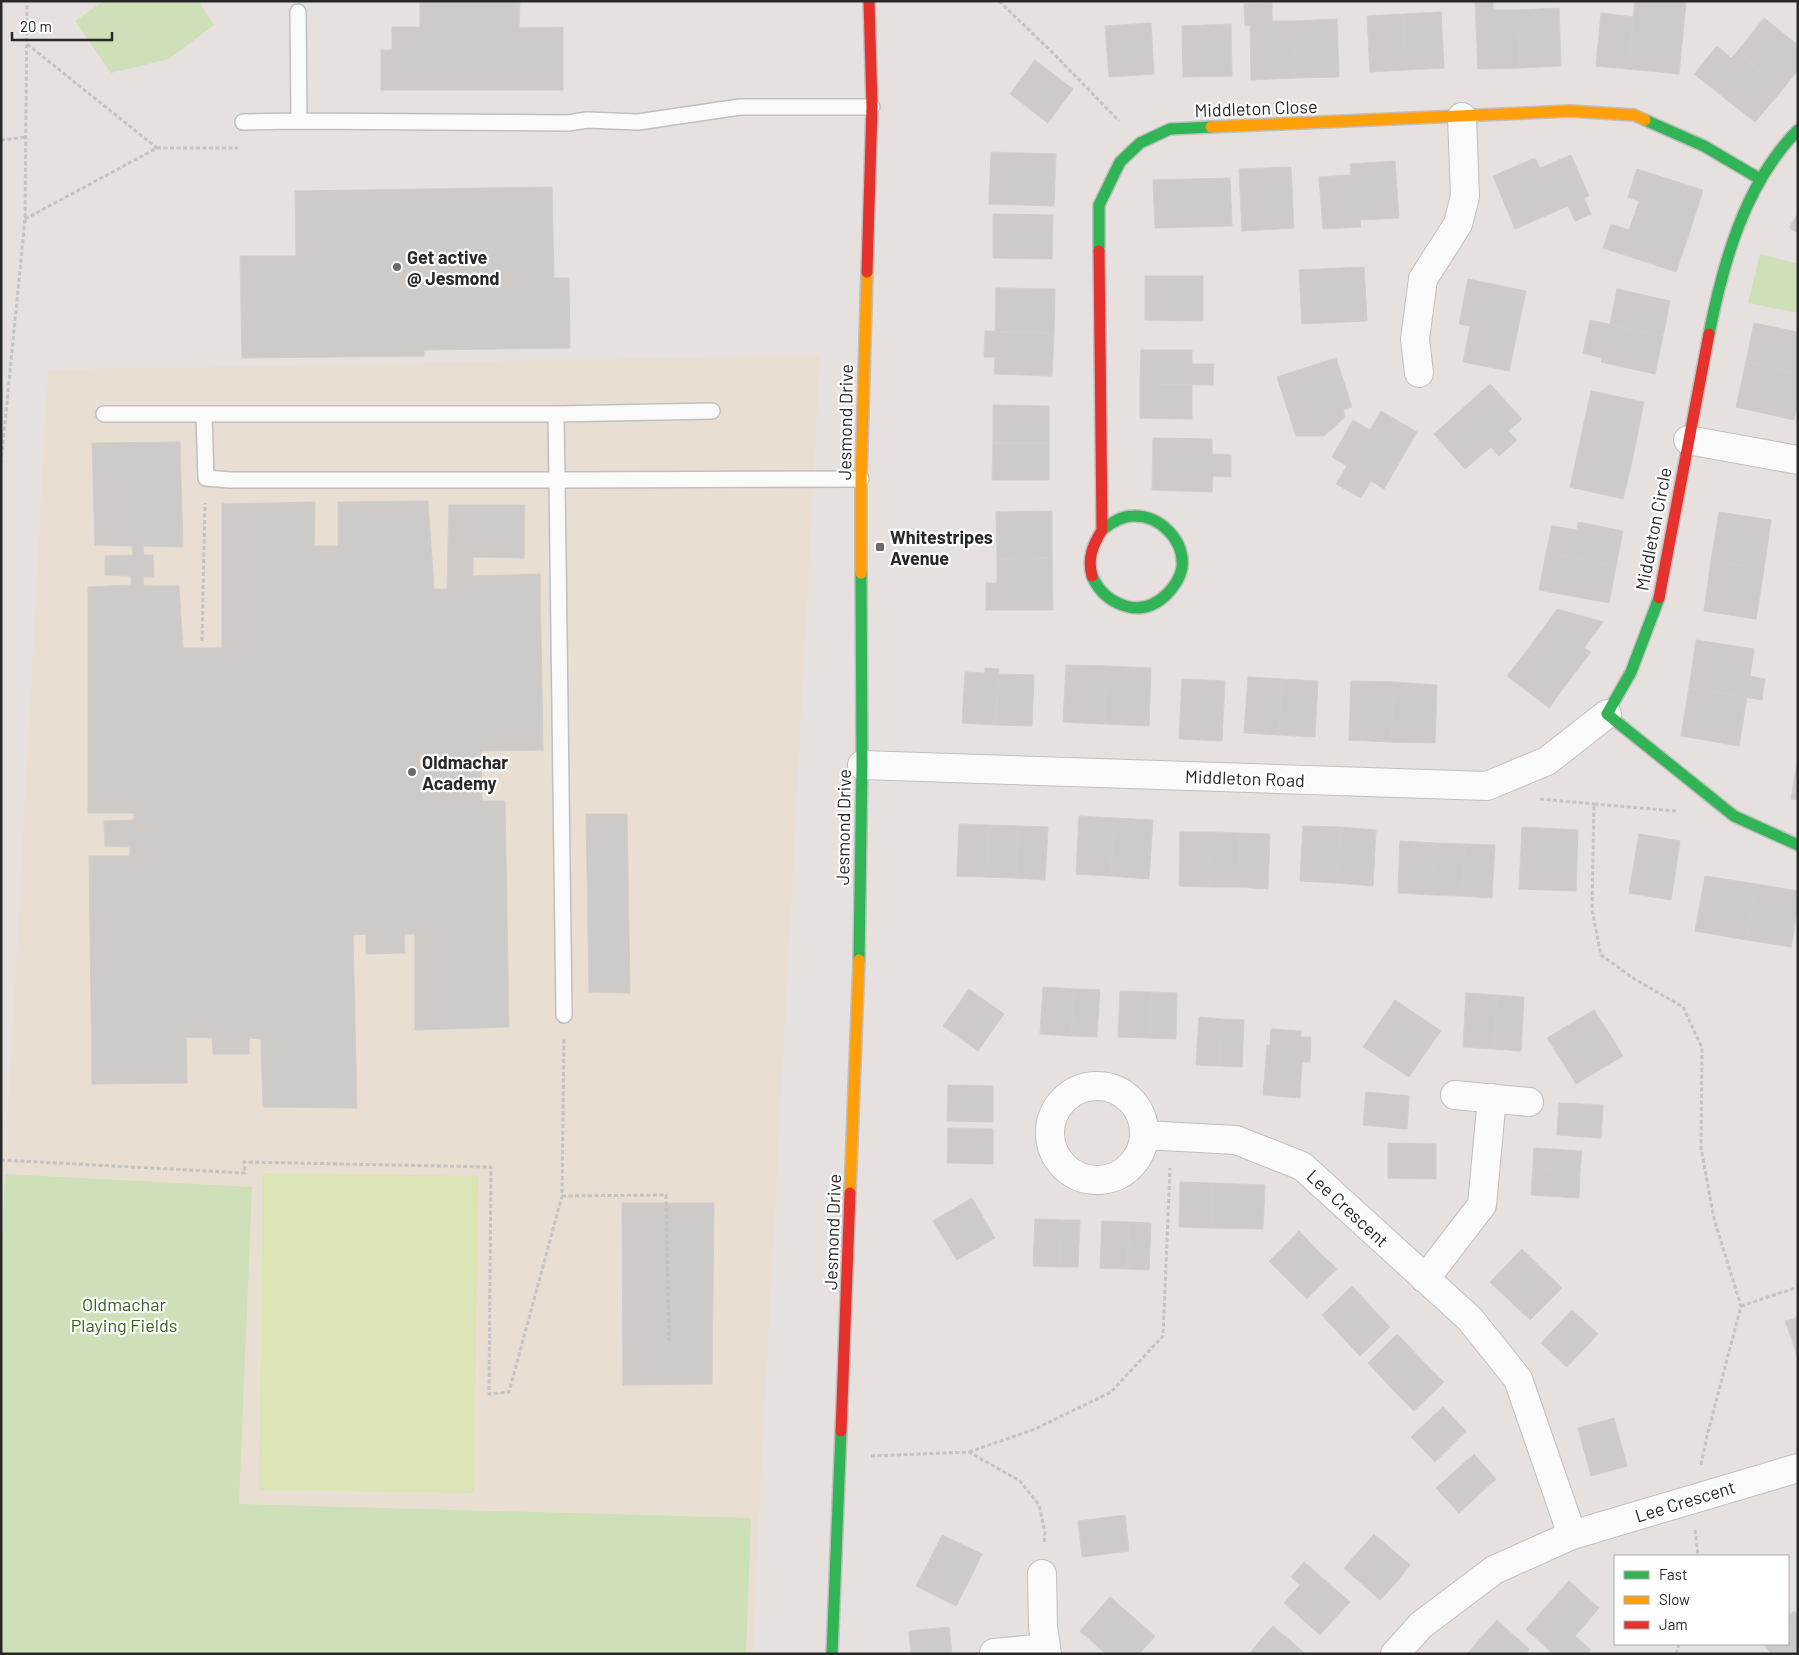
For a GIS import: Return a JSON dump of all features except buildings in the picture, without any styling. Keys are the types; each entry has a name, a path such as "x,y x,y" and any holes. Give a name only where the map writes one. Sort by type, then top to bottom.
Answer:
{"street":[{"name":"Jesmond Drive","path":"832,1654 858,986 862,765 862,479 872,107 869,1"},
{"name":"Middleton Close","path":"1102,530 1115,520 1131,516 1147,516 1162,523 1173,534 1180,548 1182,564 1179,580 1170,593 1157,603 1141,608 1125,607 1111,600 1099,589 1092,575 1090,559 1094,543 1102,530 1099,205 1120,162 1140,143 1170,129 1570,111 1634,115 1704,146 1760,179"},
{"path":"1419,373 1415,339 1423,279 1458,224 1465,196 1462,117"},
{"name":"Middleton Circle","path":"1606,714 1631,672 1658,597 1711,325 1729,251 1760,179 1787,141 1798,130"},
{"path":"1688,440 1798,460"},
{"path":"1606,714 1734,816 1798,845"},
{"name":"Middleton Road","path":"862,765 1487,786 1547,761 1606,714"},
{"path":"1456,1094 1529,1102"},
{"path":"1425,1279 1482,1205 1492,1098"},
{"name":"Lee Crescent","path":"1144,1135 1236,1140 1302,1166 1470,1318 1518,1379 1572,1535"},
{"name":"Lee Crescent","path":"1395,1654 1421,1625 1494,1570 1572,1535 1798,1468"},
{"path":"994,1653 1047,1651 1043,1627 1042,1574"}],"lane":[{"path":"298,12 299,121"},
{"path":"243,122 638,122 740,107 872,107"},
{"path":"104,414 712,412"},
{"path":"556,414 564,1015"},
{"path":"204,415 206,478 230,480 862,479"}],"path":[{"path":"1,463 25,219 27,1"},
{"path":"1001,2 1140,143"},
{"path":"25,219 158,148 27,44"},
{"path":"1,140 26,138"},
{"path":"202,641 206,478"},
{"path":"1678,811 1594,804 1592,910 1601,955 1633,978 1683,1008 1702,1048 1701,1148 1714,1219 1741,1306 1707,1436 1702,1463"},
{"path":"1,1160 245,1174 244,1162 491,1167 489,1394 509,1392 562,1196 564,1015"},
{"path":"840,1457 969,1452 1035,1429 1111,1392 1163,1336 1171,1137"},
{"path":"562,1196 666,1195 669,1340"},
{"path":"1741,1306 1798,1287"},
{"path":"969,1452 1020,1481 1039,1505 1044,1532 1042,1574"}],"shaded area":[{"name":"Oldmachar Academy","path":"820,355 753,1654 1,1654 1,1247 48,370"}],"green space":[{"path":"104,1 199,1 214,25 169,59 111,73 75,21"},
{"path":"1760,254 1798,264 1798,313 1748,303"},
{"path":"263,1173 478,1176 474,1493 259,1490"},
{"name":"Oldmachar Playing Fields","path":"5,1174 252,1187 239,1504 751,1518 746,1654 1,1654 1,1267"}],"traffic: fast":[{"path":"1645,120 1704,146 1760,179"},
{"path":"1099,251 1099,205 1120,162 1140,143 1170,129 1211,127"},
{"path":"1709,334 1729,252 1750,199 1764,174 1798,130"},
{"path":"1092,576 1098,587 1112,600 1129,607 1140,608 1154,604 1167,594 1176,582 1182,568 1182,558 1175,539 1169,531 1152,520 1129,516 1116,520 1102,530"},
{"path":"859,960 862,765 861,573"},
{"path":"1659,598 1631,672 1607,714 1734,816 1798,845"},
{"path":"832,1654 841,1431"}],"traffic: slow":[{"path":"1211,127 1570,111 1634,115 1645,120"},
{"path":"861,573 861,479 867,272"},
{"path":"850,1193 859,960"}],"traffic: jam":[{"path":"867,272 872,107 869,1"},
{"path":"1092,576 1090,563 1092,552 1102,530 1099,251"},
{"path":"1659,598 1709,334"},
{"path":"841,1431 850,1193"}],"place":[{"name":"Get active @ Jesmond","path":"397,267"},
{"name":"Whitestripes Avenue","path":"880,547"},
{"name":"Oldmachar Academy","path":"412,772"}]}
